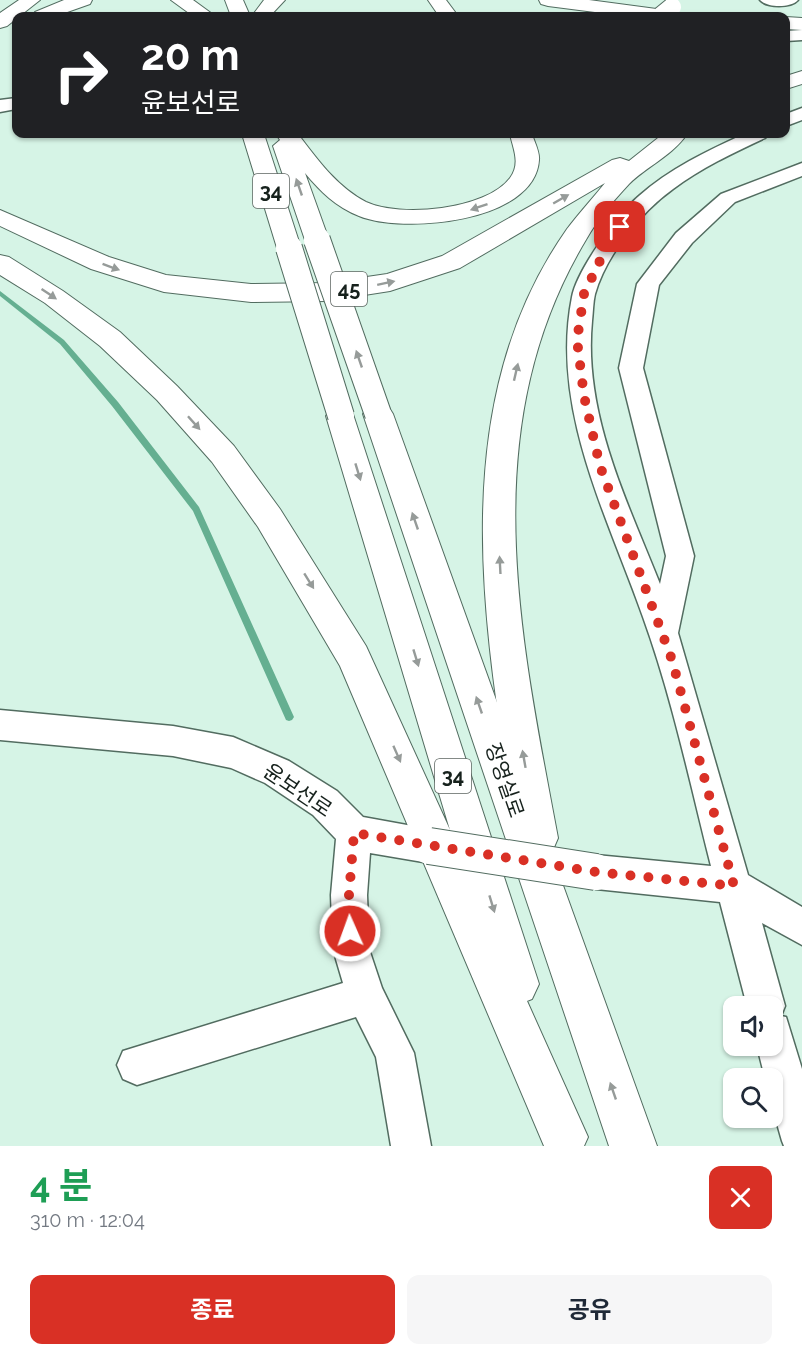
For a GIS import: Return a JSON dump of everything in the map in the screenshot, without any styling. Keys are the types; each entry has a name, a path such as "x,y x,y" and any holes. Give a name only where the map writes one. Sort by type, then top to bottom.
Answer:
{"main road":[{"path":"0,17 30,0"},
{"path":"14,12 30,0"},
{"path":"50,12 83,0"},
{"path":"180,0 199,12"},
{"path":"263,12 276,0"},
{"path":"548,0 667,10"},
{"name":"34","path":"255,138 566,1141"},
{"name":"장영실로","path":"281,138 633,1146"},
{"path":"290,138 322,180 338,195 369,212 405,217 465,212 497,200 520,180 526,169 529,156 522,138"},
{"name":"45","path":"0,217 100,263 164,283 251,293 305,293 358,288 423,273 451,262 668,138"},
{"path":"554,919 522,752 504,630 499,559 499,502 505,432 522,348 552,273 587,218 607,192 630,168 670,138"},
{"path":"0,262 54,297 110,339 167,393 223,454 269,518 354,657 566,1141"}],"street":[{"path":"768,0 790,0"},
{"path":"750,138 676,174 633,211 608,244 584,294 577,340 584,396 600,466 663,634 763,996"},
{"path":"663,634 680,556 631,368 648,284 684,238 729,198 802,169"},
{"name":"윤보선로","path":"0,725 173,741 232,753 277,772 325,803 354,833"},
{"path":"411,1146 395,1053 366,995 351,949 349,895 354,833 596,872 734,886 802,927"},
{"path":"137,1065 366,995"},
{"path":"779,1056 802,1141"}],"waterway":[{"path":"0,293 62,342 115,404 196,509 289,717"}],"route":[{"path":"350,931 349,895 354,833 596,872 734,886 672,660 600,466 584,396 577,340 584,294 608,244 620,227"}]}
